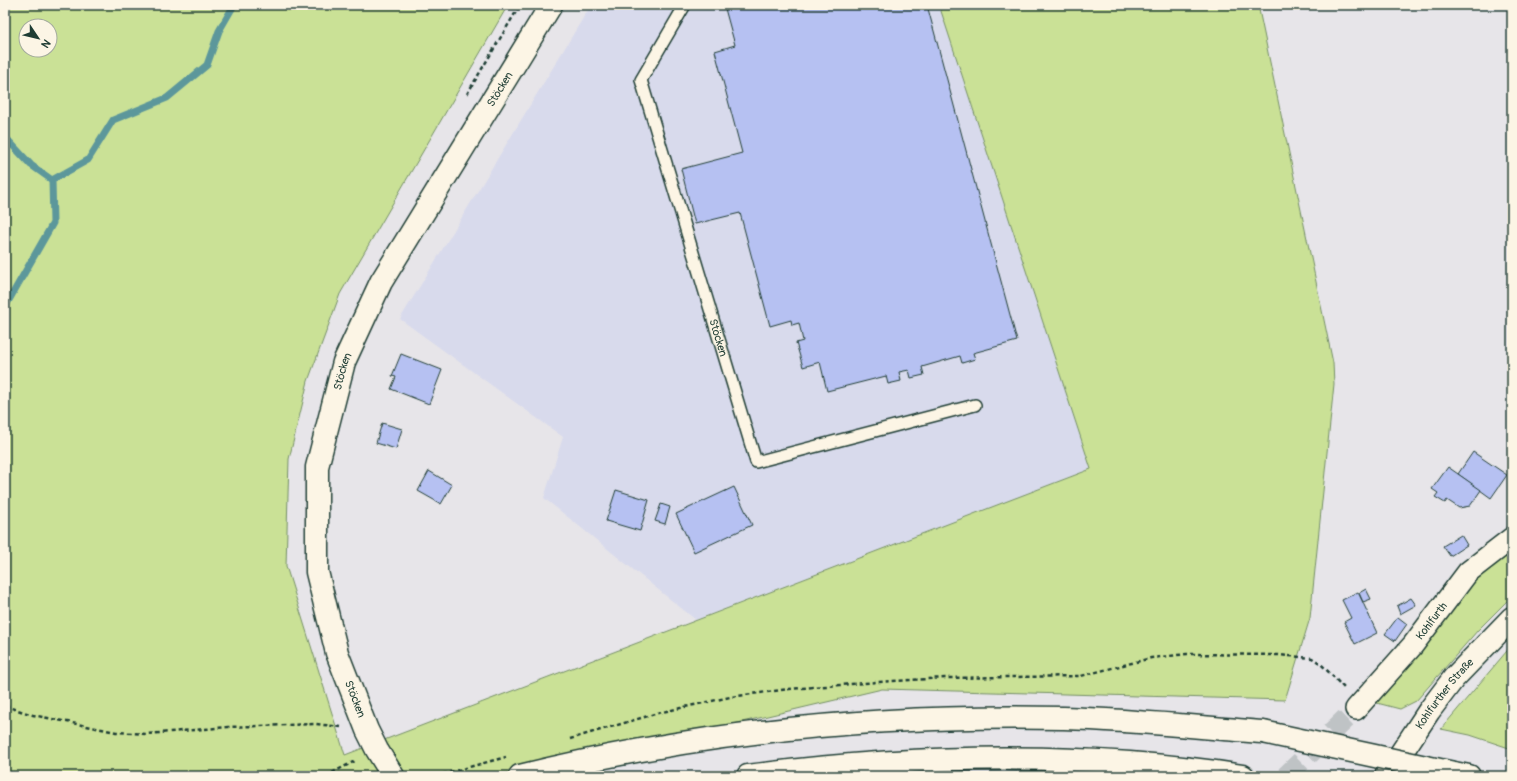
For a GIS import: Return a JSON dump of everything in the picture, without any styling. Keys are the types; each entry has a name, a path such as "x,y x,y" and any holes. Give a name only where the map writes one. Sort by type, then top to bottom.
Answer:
{"main road":[{"name":"Stöcken","path":"393,776 367,730 337,653 317,572 317,468 344,362 381,282 550,5"},
{"name":"Kohlfurther Straße","path":"1386,776 1428,711 1454,678 1512,618"},
{"path":"520,776 627,752 779,730 861,723 954,719 1064,718 1263,732 1462,774"},
{"path":"748,776 866,764 960,759 1067,760 1150,766 1236,775"}],"street":[{"name":"Kohlfurth","path":"1356,709 1413,645 1468,572 1512,538"}],"lane":[{"name":"Stöcken","path":"685,5 641,80 756,462 975,405"}],"path":[{"path":"569,739 658,713 730,697 789,689 877,682 945,678 1081,676 1151,658 1187,654 1279,655 1312,658 1320,663 1343,687 1351,698 1356,709"},
{"path":"5,706 33,715 116,732 147,734 228,727 316,724 367,730"},
{"path":"326,776 377,750"},
{"path":"436,776 513,755"}],"shaded area":[{"path":"591,5 939,5 1091,469 696,620 544,498 563,437 400,319"}],"green space":[{"path":"5,5 508,5 340,294 308,381 289,459 286,566 345,755 1091,469 939,5 1258,5 1333,363 1334,384 1310,618 1285,700 882,689 513,776 5,776"},
{"path":"1512,550 1512,596 1478,630 1416,701 1400,709 1373,702 1469,586"},
{"path":"1512,645 1512,749 1470,735 1441,729"}],"building":[{"path":"724,5 927,5 1017,341 973,353 975,359 962,363 960,356 922,367 924,375 911,378 909,370 899,372 901,381 888,384 886,376 827,391 820,362 803,367 796,343 803,341 799,323 792,325 791,320 770,326 740,213 695,224 681,169 742,153 715,51 735,45"},
{"path":"401,354 442,370 429,404 391,389 396,377 392,376"},
{"path":"382,423 402,429 396,449 376,443"},
{"path":"1473,452 1507,475 1491,498 1458,474"},
{"path":"1448,467 1481,490 1470,506 1459,508 1447,500 1445,503 1435,497 1438,493 1432,489"},
{"path":"429,471 452,485 441,504 418,491"},
{"path":"734,487 752,525 694,552 676,514"},
{"path":"616,490 649,500 640,531 606,521"},
{"path":"661,504 670,507 665,524 655,521"},
{"path":"1461,535 1467,545 1450,556 1443,546"},
{"path":"1366,589 1371,599 1363,602 1359,593"},
{"path":"1358,592 1377,633 1355,644 1344,622 1351,618 1342,600"},
{"path":"1411,598 1416,605 1400,614 1397,606"},
{"path":"1398,617 1407,624 1395,641 1385,634"}],"waterway":[{"path":"5,307 53,223 52,180 88,160 113,120 167,98 207,65 219,31 234,5"},
{"path":"5,137 31,165 52,180"}],"tunnel":[{"path":"1286,776 1356,709"}]}
